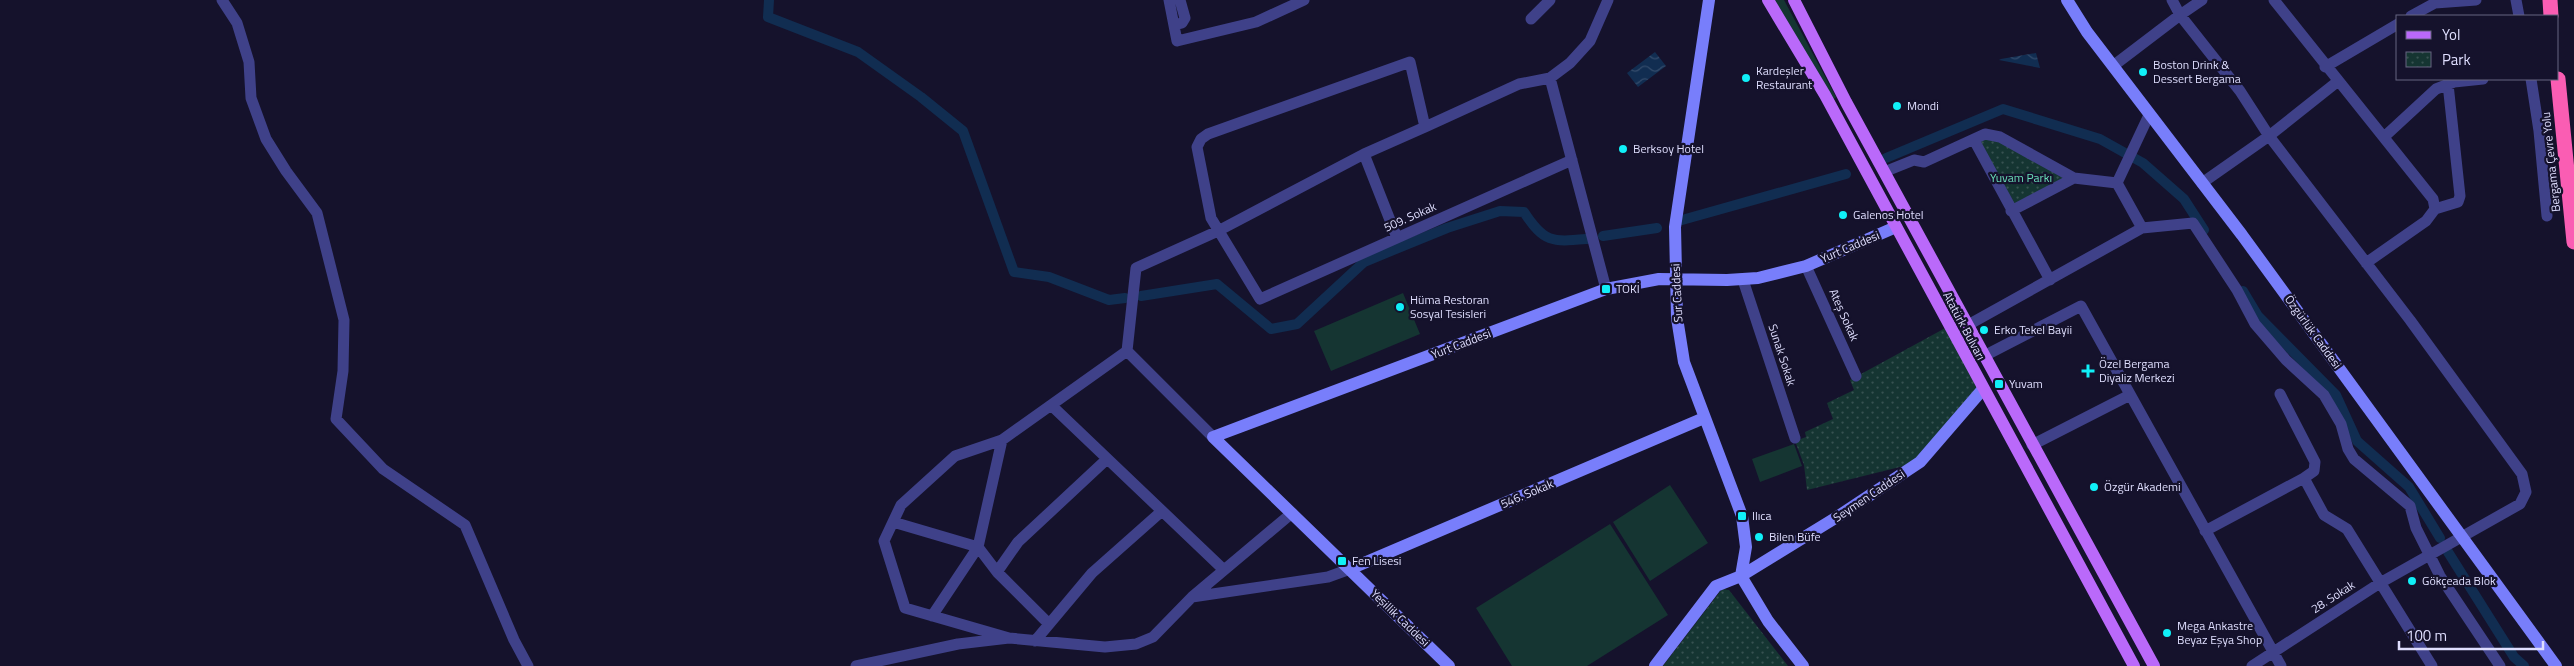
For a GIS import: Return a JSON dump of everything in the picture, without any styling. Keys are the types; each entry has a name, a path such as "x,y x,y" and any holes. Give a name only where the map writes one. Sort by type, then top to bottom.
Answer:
{"highway":[{"path":"2550,0 2551,15"},
{"name":"Bergama Çevre Yolu","path":"2558,80 2574,242"}],"main road":[{"name":"Sur Caddesi","path":"1709,0 1675,227 1676,318 1684,362 1742,516 1746,547 1741,576"},
{"name":"Atatürk Bulvarı","path":"1768,0 1824,95 2134,666"},
{"name":"Atatürk Bulvarı","path":"1794,0 1846,102 2154,666"},
{"name":"Özgürlük Caddesi","path":"2067,0 2087,32 2202,183 2462,535 2556,666"},
{"name":"Yurt Caddesi","path":"1213,437 1606,289 1660,279 1743,280 1806,266 1896,227"},
{"name":"Seymen Caddesi","path":"1656,666 1716,586 1741,576 1855,506 1920,462 1983,389"},
{"name":"546. Sokak","path":"1350,569 1704,418"},
{"path":"1213,437 1350,569"},
{"name":"Yeşillik Caddesi","path":"1350,569 1444,665"},
{"path":"1741,576 1768,621 1803,666"}],"street":[{"path":"222,0 237,23 249,62 251,98 266,138 286,171 317,212 344,320 343,372 336,419 382,469 465,525 514,640 528,666"},
{"path":"1169,0 1177,42 1256,22 1304,0"},
{"path":"1174,25 1182,23 1185,18 1180,0"},
{"path":"1531,20 1550,0"},
{"path":"1292,513 1192,597 1153,637 1136,644 1105,647 1009,638 904,608 884,541 901,506 955,456 1002,440 1127,351 1136,268 1218,231 1364,154 1519,84 1550,78 1570,63 1590,41 1608,0"},
{"name":"28. Sokak","path":"2172,0 2180,15 2240,91 2269,136 2366,263 2522,474 2526,492 2520,504 2430,553 2380,583 2252,666"},
{"path":"2113,66 2202,0"},
{"path":"2274,0 2325,67 2384,137 2432,199 2435,208"},
{"path":"2413,15 2434,1 2476,0"},
{"path":"2516,0 2519,15"},
{"path":"2325,67 2396,25"},
{"path":"1218,231 1206,202 1197,147 1200,139 1208,134 1410,62 1425,127"},
{"path":"1550,78 1606,289"},
{"path":"2384,137 2436,89 2448,84 2477,80"},
{"path":"2531,80 2540,131 2547,216"},
{"path":"2202,183 2269,136 2337,82"},
{"path":"2366,263 2426,221 2435,208 2458,202 2460,196 2448,84"},
{"path":"2117,183 2149,115"},
{"path":"1884,172 1914,160 1924,162 1985,134 2000,137 2074,178 2117,183"},
{"path":"1974,140 2050,280"},
{"path":"1364,154 1397,238"},
{"name":"509. Sokak","path":"1218,231 1260,299 1572,160"},
{"path":"2011,211 2074,178"},
{"path":"2117,183 2142,228"},
{"path":"1968,326 2142,228 2192,223 2237,290 2255,324 2286,360 2324,395 2341,424 2348,449 2354,459 2410,506 2416,528 2440,576 2500,666"},
{"name":"Ateş Sokak","path":"1806,266 1856,376"},
{"name":"Sunak Sokak","path":"1743,280 1795,438"},
{"path":"1984,356 2081,306 2281,666"},
{"path":"1127,351 1213,437"},
{"path":"2205,531 2314,471 2315,462 2280,394"},
{"path":"2032,445 2130,395"},
{"path":"1051,405 1224,570"},
{"path":"932,616 978,547 1002,440"},
{"path":"997,572 1018,542 1107,459"},
{"path":"2304,478 2324,515 2347,529 2432,666"},
{"path":"1035,641 1092,573 1162,511"},
{"path":"893,522 978,547 997,572 1049,624"},
{"path":"1192,597 1328,577 1350,569"},
{"path":"856,666 958,644 1009,638"}],"green space":[{"path":"1774,0 1784,0 1836,97 1832,101"},
{"name":"Yuvam Parkı","path":"1985,134 2074,178 2011,211 1974,140"},
{"path":"1403,293 1420,334 1331,371 1314,331"},
{"path":"1949,326 1983,389 1920,462 1807,490 1804,465 1795,441 1806,437 1805,432 1833,419 1827,403 1854,390 1850,380"},
{"path":"1794,444 1802,466 1760,482 1752,459"},
{"path":"1670,485 1708,543 1650,581 1613,522"},
{"path":"1610,524 1668,615 1587,666 1512,666 1476,608"},
{"path":"1722,589 1729,590 1788,666 1663,666"}],"water":[{"path":"1655,52 1666,66 1638,87 1627,73"},
{"path":"2036,53 2040,68 1999,60 2001,59"}],"waterway":[{"path":"769,0 768,17 858,52 921,97 963,131 1014,272 1049,277 1109,300 1125,298"},
{"path":"1886,158 2003,109 2100,139 2143,163 2184,199 2204,230"},
{"path":"1682,220 1846,174"},
{"path":"1141,296 1217,284 1271,329 1297,324 1364,262 1447,228 1500,211 1524,212 1537,230 1550,238 1557,240 1587,239"},
{"path":"1603,236 1657,228"},
{"path":"2243,291 2258,316 2336,395 2357,441 2409,487 2440,538"},
{"path":"2448,552 2514,657 2524,666"}],"place":[{"name":"Boston Drink & Dessert Bergama","path":"2143,72"},
{"name":"Kardeşler Restaurant","path":"1746,78"},
{"name":"Mondi","path":"1897,106"},
{"name":"Berksoy Hotel","path":"1623,149"},
{"name":"Galenos Hotel","path":"1843,215"},
{"name":"TOKİ","path":"1606,289"},
{"name":"Hüma Restoran Sosyal Tesisleri","path":"1400,307"},
{"name":"Erko Tekel Bayii","path":"1984,330"},
{"name":"Özel Bergama Diyaliz Merkezi","path":"2088,371"},
{"name":"Yuvam","path":"1999,384"},
{"name":"Özgür Akademi","path":"2094,487"},
{"name":"Ilıca","path":"1742,516"},
{"name":"Bilen Büfe","path":"1759,537"},
{"name":"Fen Lisesi","path":"1342,561"},
{"name":"Gökçeada Blok","path":"2412,581"},
{"name":"Mega Ankastre Beyaz Eşya Shop","path":"2167,633"}]}
